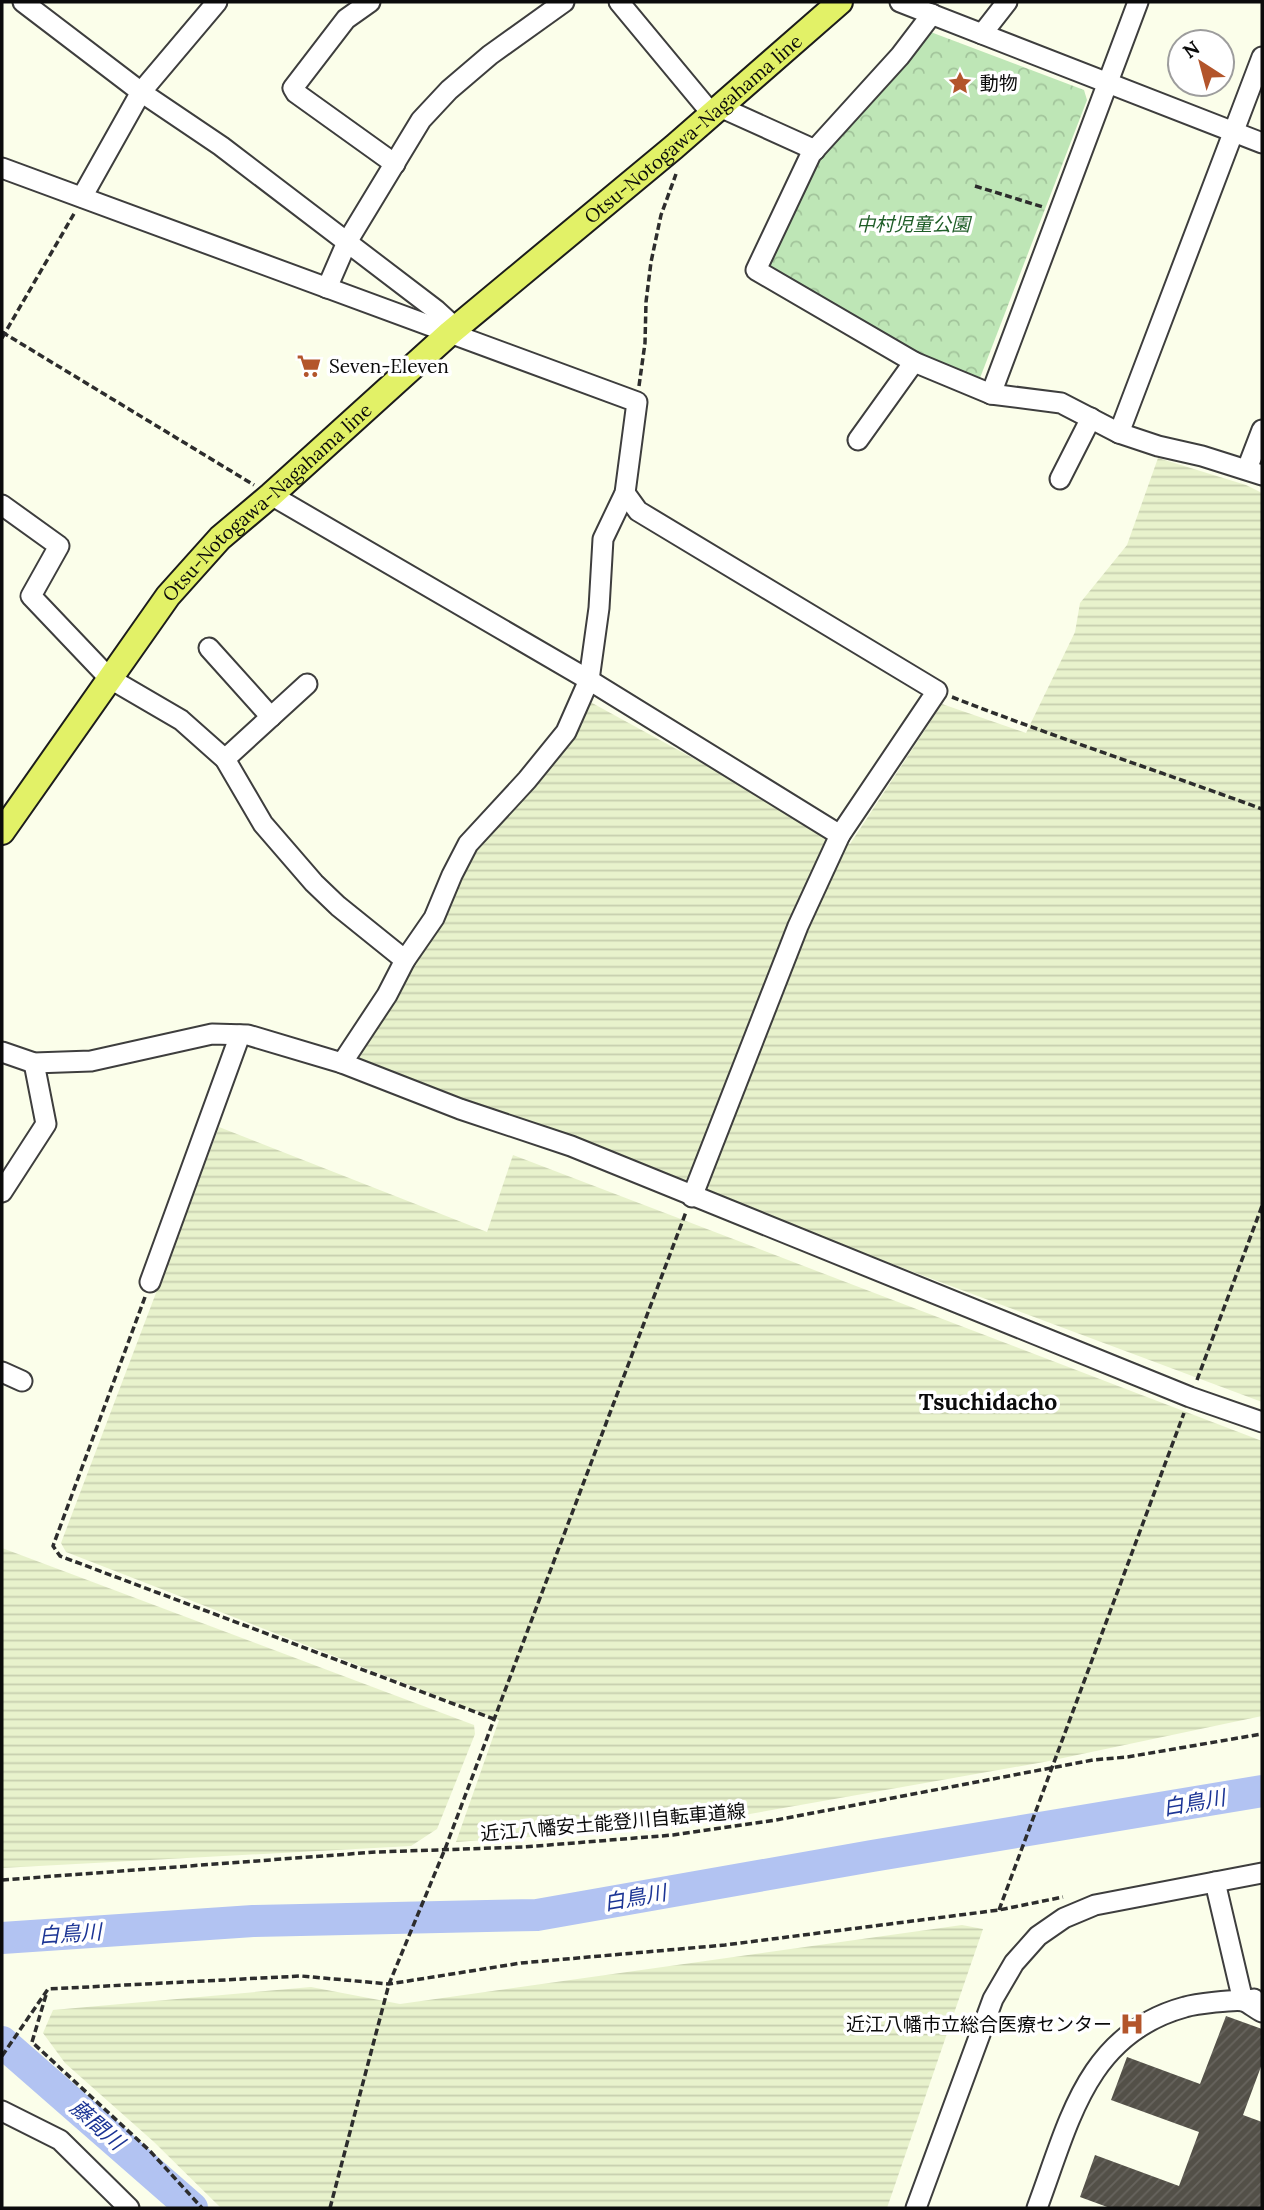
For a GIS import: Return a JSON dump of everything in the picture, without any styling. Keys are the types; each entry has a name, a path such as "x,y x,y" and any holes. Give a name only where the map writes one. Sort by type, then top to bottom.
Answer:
{"main road":[{"name":"Otsu-Notogawa-Nagahama line","path":"2,832 168,596 220,538 450,333 674,147 840,2"}],"street":[{"path":"23,2 141,93 221,145 436,310 448,321 450,333"},
{"path":"82,197 141,93 217,2"},
{"path":"370,2 346,19 293,88 296,93 395,164"},
{"path":"327,288 347,242 421,120 449,90 490,55 564,2"},
{"path":"619,2 716,111 814,150"},
{"path":"900,2 1262,143"},
{"path":"982,34 1007,2"},
{"path":"991,394 1138,2"},
{"path":"932,15 900,56 814,150 756,270 914,362 991,394 1061,403 1119,433 1255,472 1262,430"},
{"path":"1119,433 1262,57"},
{"path":"2,168 637,401 625,493 603,539 599,608 589,680 566,732 527,780 468,844 434,918 342,1063"},
{"path":"858,440 914,362"},
{"path":"1060,479 1091,418"},
{"path":"625,493 638,511 937,691 841,835 797,926 692,1197"},
{"path":"271,495 589,680 841,835"},
{"path":"2,505 58,546 31,596 109,678 181,720 225,758 263,824 314,883 405,960"},
{"path":"209,648 271,717"},
{"path":"225,758 307,684"},
{"path":"2,1052 34,1063 91,1061 212,1034 248,1035 342,1063 460,1109 571,1146 1190,1396 1262,1422"},
{"path":"150,1282 240,1035"},
{"path":"2,1192 46,1124 34,1063"},
{"path":"2,1372 22,1381"},
{"path":"916,2208 993,1999 1014,1963 1038,1936 1063,1918 1095,1905 1262,1873"},
{"path":"1215,1882 1252,2000 1262,2012"},
{"path":"1037,2208 1084,2086 1114,2047 1132,2031 1174,2010 1194,2005 1252,2000"},
{"path":"2,2111 60,2140 128,2208"}],"path":[{"path":"637,401 645,343 651,262 661,215 676,172 674,147"},
{"path":"975,186 1059,212"},
{"path":"82,197 3,335 271,495"},
{"path":"937,691 1262,809"},
{"path":"330,2208 389,1984 445,1849 692,1197"},
{"path":"48,1989 301,1976 389,1984 521,1963 725,1945 999,1910 1262,1206"},
{"path":"150,1282 53,1546 60,1556 495,1719"},
{"name":"近江八幡安土能登川自転車道線","path":"2,1880 673,1835 776,1820 1093,1760 1127,1757 1262,1734"},
{"path":"2,2056 48,1989"},
{"path":"48,1989 32,2042 150,2151 202,2208"}],"green space":[{"name":"中村児童公園","path":"928,31 1084,90 1087,100 980,378 972,387 762,277 814,155"},
{"path":"1158,458 1246,485 1262,493 1262,1402 353,1063 474,850 570,744 583,698 850,844 942,704 1026,733 1075,632 1080,603 1127,545"},
{"path":"219,1127 487,1232 513,1155 1262,1441 1262,1716 1044,1762 676,1827 456,1842 499,1720 66,1552 61,1543"},
{"path":"2,1548 474,1725 475,1734 437,1829 411,1846 2,1868"},
{"path":"962,1925 983,1929 887,2208 221,2208 154,2142 65,2063 43,2033 53,2010 311,1987 400,2004"}],"building":[{"path":"1226,2016 1262,2029 1262,2064 1243,2115 1262,2122 1262,2208 1110,2208 1080,2197 1095,2155 1179,2186 1199,2132 1111,2100 1127,2057 1200,2084"}],"waterway":[{"name":"白鳥川","path":"2,1938 253,1921 537,1915 1262,1791"},
{"name":"藤間川","path":"2,2042 192,2208"}],"place":[{"name":"動物","path":"960,83"},
{"name":"Seven-Eleven","path":"309,366"},
{"name":"近江八幡市立総合医療センター","path":"1132,2024"}],"district":[{"name":"Tsuchidacho","path":"988,1402"}]}
